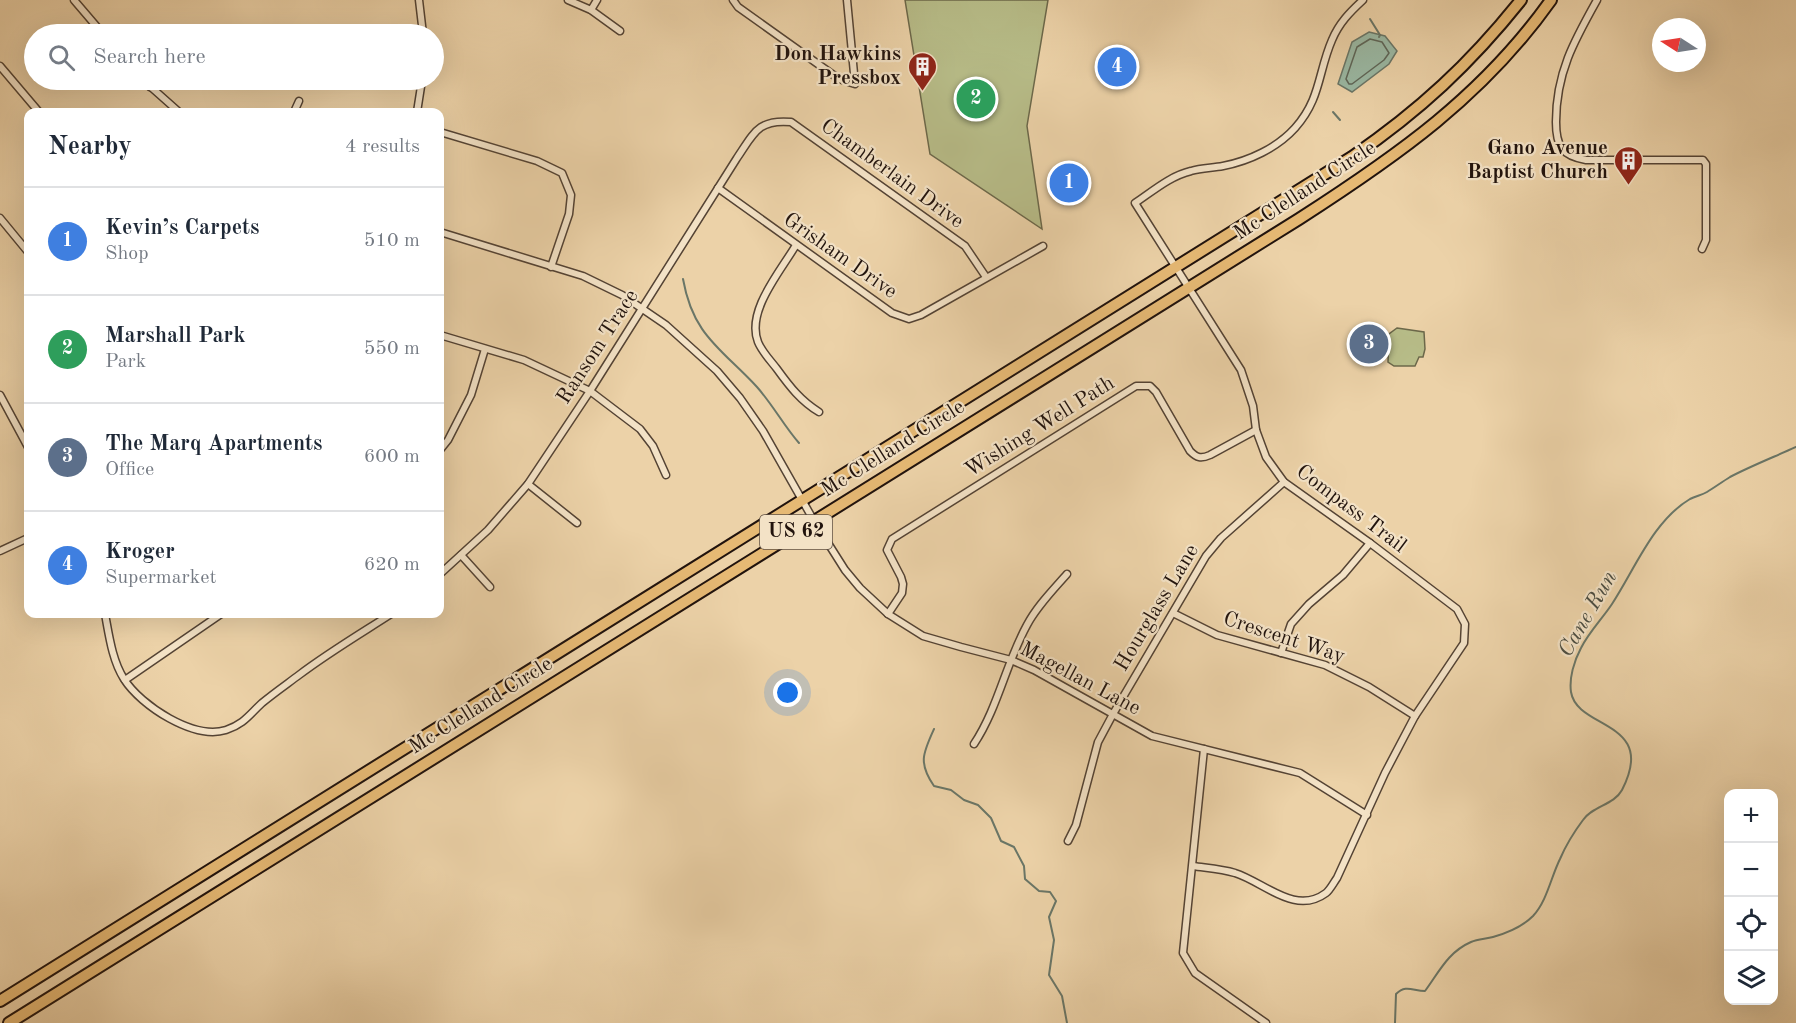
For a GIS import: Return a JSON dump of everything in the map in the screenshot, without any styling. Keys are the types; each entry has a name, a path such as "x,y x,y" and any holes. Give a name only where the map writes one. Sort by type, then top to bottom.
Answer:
{"highway":[{"name":"Mc Clelland Circle","path":"0,1001 1342,163 1397,125 1460,70 1521,0"},
{"name":"Mc Clelland Circle","path":"9,1023 1394,157 1492,72 1551,0"}],"street":[{"path":"74,0 94,24"},
{"path":"418,0 422,24"},
{"path":"568,0 591,10 620,31"},
{"path":"591,10 597,0"},
{"path":"733,0 738,7 839,79 855,84 847,0"},
{"name":"Compass Trail","path":"1363,0 1345,17 1334,36 1316,95 1308,112 1295,129 1281,141 1245,160 1190,171 1174,177 1135,203 1241,370 1251,398 1256,430 1266,456 1284,482 1457,609 1465,624 1464,643 1415,716"},
{"path":"1597,0 1573,42 1561,75 1556,106 1556,131 1560,144 1565,153 1572,158 1586,160 1703,160 1706,164 1706,240 1702,249"},
{"path":"0,66 36,108"},
{"path":"153,90 174,108"},
{"path":"418,108 420,90"},
{"path":"296,108 299,101"},
{"name":"Chamberlain Drive","path":"766,124 775,120 791,122 965,246 986,277"},
{"name":"Ransom Trace","path":"444,570 488,530 528,484 590,391 718,188 756,131 766,124"},
{"path":"444,133 537,161 562,173 571,195 569,214 551,267"},
{"name":"Grisham Drive","path":"718,188 892,313 909,319 921,315 1043,246"},
{"path":"0,218 24,247"},
{"name":"Magellan Lane","path":"444,233 583,276 622,295 666,325 717,371 740,398 763,431 814,521 845,570 860,588 888,614 923,636 1011,660 1152,736 1300,773 1366,814"},
{"path":"796,245 759,305 754,326 759,344 792,390 804,403 819,412"},
{"path":"444,337 524,360 590,391 640,429 654,446 666,475"},
{"path":"444,445 471,395 485,350"},
{"name":"Wishing Well Path","path":"888,614 903,589 902,577 887,549 892,539 1136,386 1150,386 1156,392 1190,451 1196,457 1210,456 1256,430"},
{"path":"0,395 24,440"},
{"name":"Hourglass Lane","path":"1068,841 1076,825 1098,742 1206,556 1221,538 1284,482"},
{"path":"528,484 577,523"},
{"path":"0,551 24,540"},
{"path":"1281,653 1291,624 1309,604 1343,574 1370,543"},
{"path":"461,555 490,587"},
{"path":"974,744 986,726 1027,624 1049,593 1068,574"},
{"name":"Crescent Way","path":"1173,613 1217,635 1325,665 1369,687 1415,716"},
{"path":"106,618 112,648 124,680 137,695 151,707 182,724 208,732 223,731 242,723 262,703 301,674 385,618"},
{"path":"124,680 208,618"},
{"path":"1193,866 1234,873 1259,883 1284,899 1306,901 1326,893 1337,878 1384,773 1415,716"},
{"path":"1204,749 1184,953 1195,973 1266,1023"}],"green space":[{"path":"905,0 1048,0 1027,126 1042,229 930,154"},
{"path":"1397,328 1424,332 1423,357 1419,357 1415,366 1394,366 1388,362 1389,334"}],"water":[{"path":"1369,32 1385,36 1397,51 1389,64 1352,92 1338,84 1352,42"}],"waterway":[{"path":"1370,19 1379,37"},
{"path":"1333,112 1340,120"},
{"path":"683,279 694,315 702,328 757,387 799,443"},
{"name":"Cane Run","path":"1395,1023 1396,994 1403,989 1425,991 1445,963 1463,946 1509,931 1533,916 1545,896 1570,839 1587,815 1614,799 1622,790 1630,767 1630,750 1623,738 1576,704 1571,692 1571,675 1584,642 1612,604 1655,533 1677,508 1690,499 1707,492 1738,473 1796,447"},
{"path":"934,729 924,758 926,771 934,786 951,790 964,800 978,805 991,818 1001,841 1014,847 1024,866 1025,879 1039,891 1050,892 1056,901 1049,917 1054,940 1049,975 1062,996 1067,1023"}],"place":[{"name":"Kroger","path":"1117,67"},
{"name":"Don Hawkins Pressbox","path":"922,92"},
{"name":"Marshall Park","path":"976,99"},
{"name":"Kevin’s Carpets","path":"1069,183"},
{"name":"Gano Avenue Baptist Church","path":"1629,186"},
{"name":"The Marq Apartments","path":"1369,344"}]}
